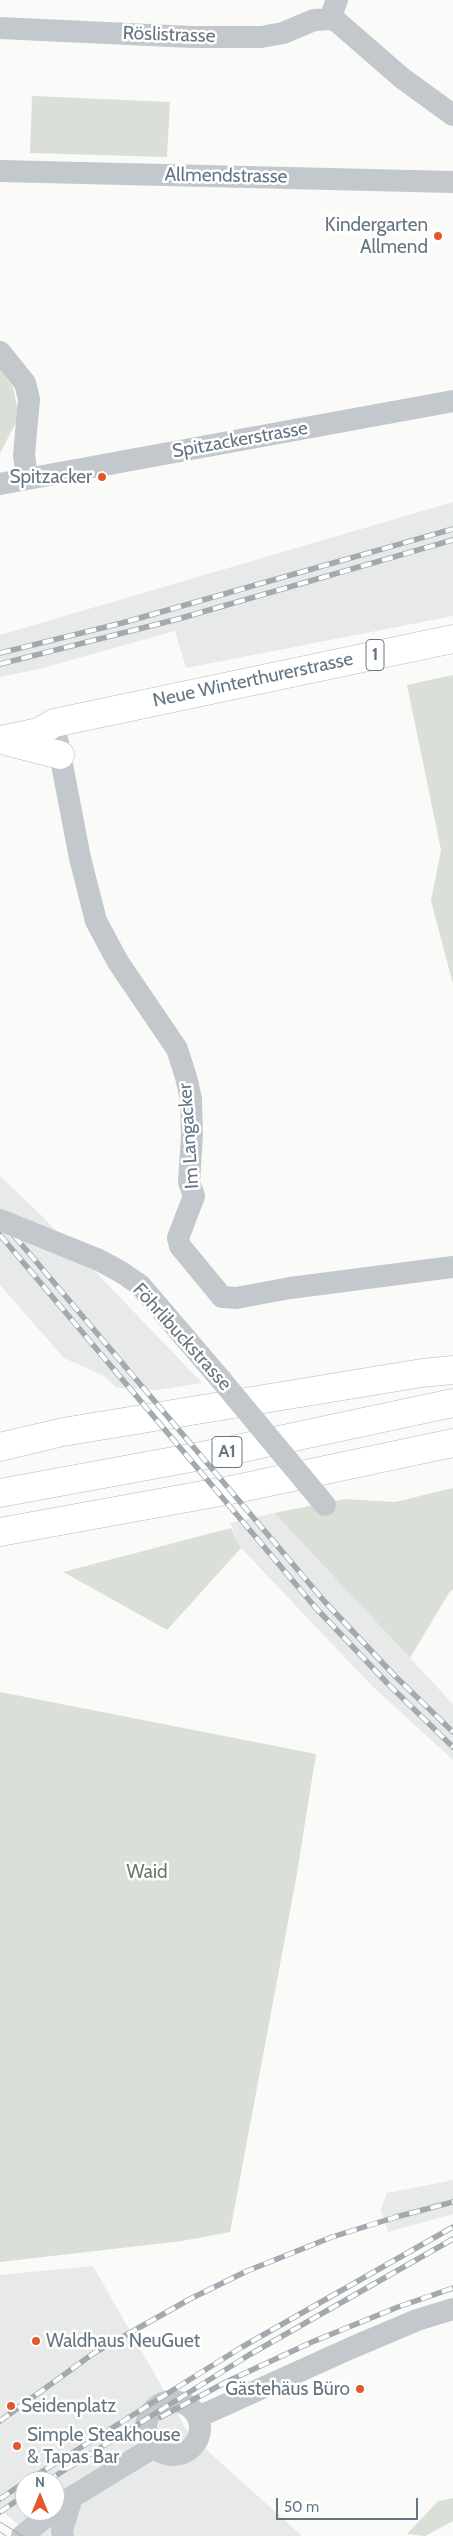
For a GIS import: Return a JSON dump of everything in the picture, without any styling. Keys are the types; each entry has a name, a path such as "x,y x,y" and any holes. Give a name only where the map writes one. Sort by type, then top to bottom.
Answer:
{"main road":[{"name":"Neue Winterthurerstrasse","path":"0,740 39,732 54,723 453,639"},
{"path":"0,722 37,714 54,723"},
{"path":"0,740 60,754"},
{"path":"0,1447 63,1432 422,1373 453,1370"},
{"name":"A1","path":"0,1493 228,1451 453,1403"},
{"path":"0,1432 63,1432"},
{"name":"A1","path":"0,1532 236,1489 453,1443"}],"street":[{"name":"Röslistrasse","path":"0,28 192,37 261,37 283,33 336,10 402,78 453,115"},
{"name":"Allmendstrasse","path":"0,171 453,182"},
{"path":"0,352 24,383 29,399 24,455 27,478"},
{"name":"Spitzackerstrasse","path":"0,484 453,401"},
{"name":"Im Langacker","path":"54,723 80,858 96,920 118,962 176,1049 186,1077 191,1099 192,1135 189,1182 194,1196 178,1238 180,1246 222,1297 236,1298 290,1288 453,1267"},
{"name":"Föhrlibuckstrasse","path":"0,1220 99,1260 140,1285 326,1505"},
{"path":"198,2417 416,2320 453,2309"},
{"path":"178,2402 193,2410 198,2417 199,2434 190,2448 183,2453 168,2454 154,2446 146,2432 147,2423 155,2409 161,2404 178,2402"},
{"path":"65,2503 154,2446"},
{"path":"22,2536 41,2521"},
{"path":"61,2521 63,2536"}],"shaded area":[{"path":"453,502 453,616 186,668 175,631 39,669 0,677 0,635"},
{"path":"0,1176 41,1215 202,1383 157,1390 117,1388 104,1376 64,1358 0,1285"},
{"path":"274,1513 453,1704 453,1760 370,1684 241,1548 230,1523"},
{"path":"453,2180 453,2214 388,2232 381,2210 387,2193"},
{"path":"93,2266 189,2434 302,2536 33,2536 0,2510 0,2275"}],"green space":[{"path":"32,96 170,102 167,157 30,153"},
{"path":"0,369 13,387 19,417 0,453"},
{"path":"453,675 453,984 431,901 441,850 407,685"},
{"path":"453,1488 453,1590 450,1591 410,1658 274,1513 344,1499 395,1502"},
{"path":"231,1528 241,1548 167,1630 63,1572"},
{"name":"Waid","path":"0,1692 316,1754 296,1879 230,2232 182,2241 0,2262"},
{"path":"453,2498 453,2521 425,2536 407,2534 438,2501"}],"tram line":[{"path":"0,2522 23,2536"},
{"path":"0,2532 6,2536"}],"railway":[{"path":"0,653 122,623 453,529"},
{"path":"0,664 178,619 453,540"},
{"path":"0,1219 325,1602 395,1676 453,1732"},
{"path":"0,1235 315,1607 388,1684 453,1747"},
{"path":"0,2421 94,2353 190,2299 247,2271 332,2237 453,2202"},
{"path":"43,2471 242,2347 453,2227"},
{"path":"63,2471 249,2355 453,2239"},
{"path":"161,2417 226,2382 312,2342 398,2307 453,2288"},
{"path":"0,2499 15,2489"},
{"path":"0,2512 15,2502"}],"place":[{"name":"Kindergarten Allmend","path":"438,236"},
{"name":"Spitzacker","path":"102,477"},
{"name":"Waldhaus NeuGuet","path":"36,2341"},
{"name":"Gästehäus Büro","path":"360,2389"},
{"name":"Seidenplatz","path":"11,2406"},
{"name":"Simple Steakhouse & Tapas Bar","path":"17,2446"}]}
